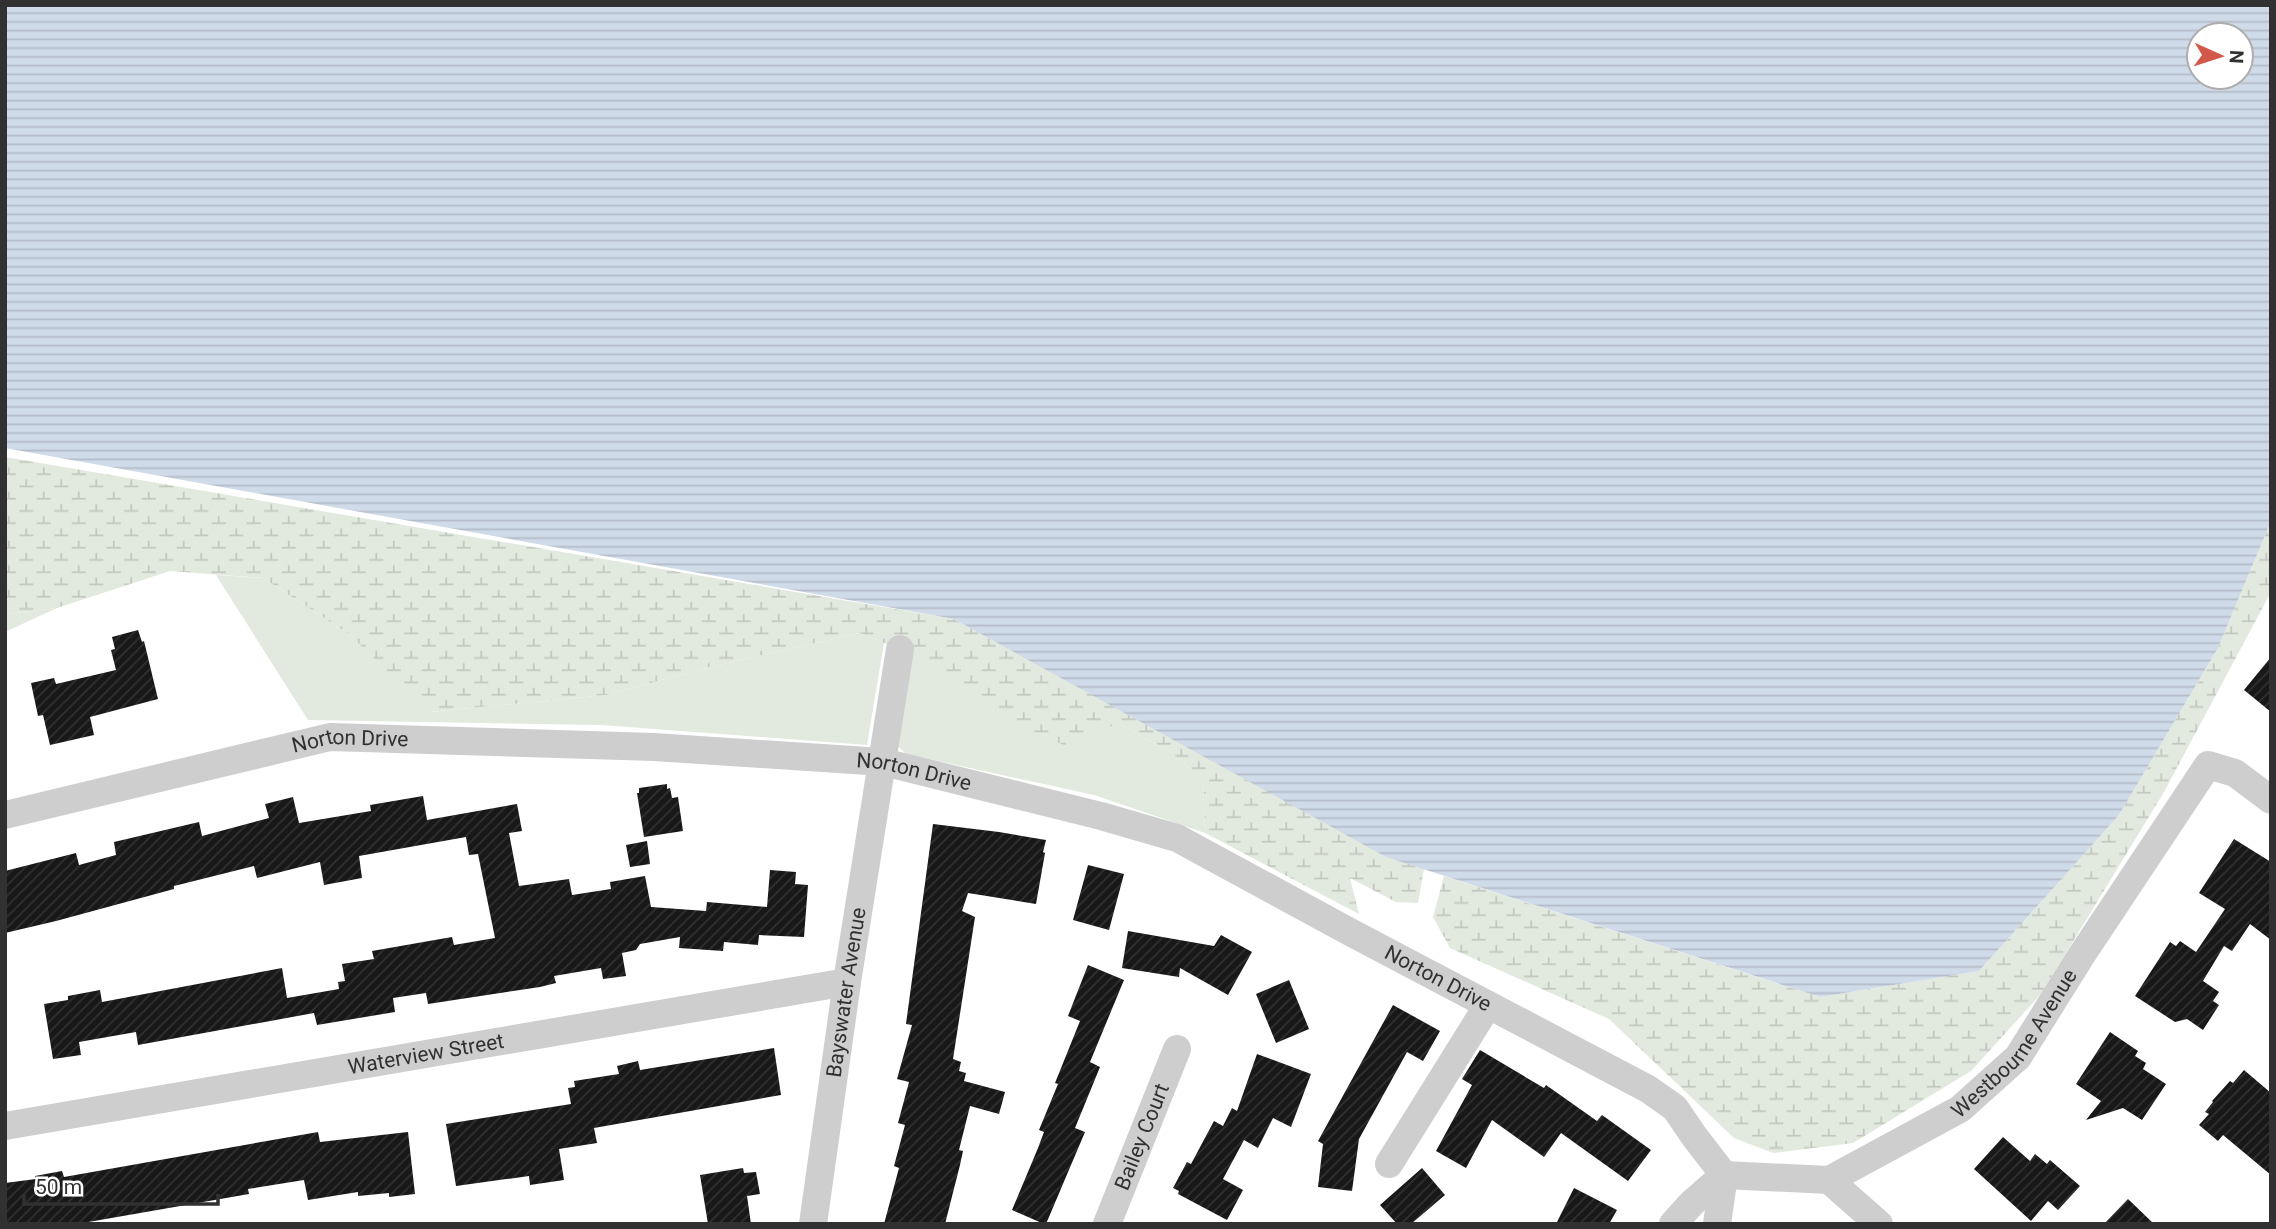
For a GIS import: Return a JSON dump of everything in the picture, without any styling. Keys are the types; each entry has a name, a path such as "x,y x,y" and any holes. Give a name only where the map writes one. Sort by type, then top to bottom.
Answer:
{"street":[{"name":"Bayswater Avenue","path":"813,1224 847,982 901,649"},
{"name":"Norton Drive","path":"5,815 330,737 654,747 883,762 1101,816 1177,838 1639,1084 1675,1108 1724,1175"},
{"name":"Westbourne Avenue","path":"1829,1180 1960,1109 2018,1057 2081,956 2208,765 2235,773 2271,800"},
{"name":"Waterview Street","path":"5,1126 847,982"},
{"path":"1389,1164 1488,1004"},
{"name":"Bailey Court","path":"1107,1224 1177,1049"},
{"path":"1717,1224 1724,1175"},
{"path":"1673,1224 1724,1175 1829,1180 1879,1224"}],"green space":[{"path":"5,457 954,619 1424,869 1418,903 1396,902 1350,878 1359,914 1205,833 1203,780 1172,753 1118,723 1068,747 991,712 925,660 860,633 710,667 606,695 429,712 350,635 263,578 170,571 57,608 5,614"},
{"path":"2271,521 2271,592 2164,792 2041,994 1971,1071 1853,1143 1773,1153 1734,1138 1609,1019 1450,948 1433,917 1444,876 1820,997 1979,971 2119,815 2218,648"},
{"path":"216,575 263,578 350,635 430,712 606,695 710,667 860,633 884,643 867,745 601,725 308,720"},
{"path":"57,608 5,632 5,614"},
{"path":"912,654 1118,723 1172,753 1203,780 1205,833 1094,795 906,754 898,746"}],"water":[{"path":"5,5 2271,5 2271,521 2218,648 2119,815 1979,971 1820,997 1386,857 954,619 5,448"}],"building":[{"path":"138,630 142,642 144,641 158,699 90,717 94,735 50,745 43,715 38,716 31,683 54,678 56,684 116,670 111,650 115,649 112,637"},
{"path":"2271,657 2271,712 2244,690"},
{"path":"667,784 672,798 678,797 683,831 644,837 637,793 639,788"},
{"path":"423,796 427,820 517,804 522,831 509,833 519,886 569,879 572,895 611,889 610,882 645,876 651,907 706,911 707,902 767,907 770,870 796,872 795,884 808,885 804,937 759,935 758,945 724,942 723,951 679,948 680,937 640,944 636,950 622,953 626,976 603,979 601,968 554,976 556,983 540,987 428,1004 426,993 393,998 395,1012 317,1025 314,1013 138,1045 136,1032 79,1042 81,1055 53,1059 44,1004 68,1000 68,996 100,990 102,1002 282,968 287,998 339,989 338,982 345,981 342,964 374,959 372,951 452,937 454,945 495,938 478,854 469,855 466,837 359,856 362,878 324,885 320,862 257,878 254,866 5,933 5,871 76,853 79,865 116,855 114,842 199,822 202,836 269,818 265,804 293,797 299,823 371,811 370,805"},
{"path":"933,824 1046,840 1045,853 1036,904 968,893 962,911 975,917 953,1059 961,1062 959,1071 966,1073 964,1081 1005,1092 999,1114 970,1106 959,1150 963,1151 945,1224 884,1224 899,1168 894,1166 905,1125 898,1123 909,1082 897,1079 912,1025 906,1024"},
{"path":"2234,839 2271,862 2271,940 2250,924 2232,951 2224,946 2203,981 2219,992 2213,1001 2219,1005 2203,1030 2187,1019 2175,1022 2135,996 2170,942 2176,946 2180,941 2196,952 2225,909 2199,893"},
{"path":"647,841 650,864 630,867 626,845"},
{"path":"1088,865 1124,874 1109,930 1073,920"},
{"path":"1128,931 1214,946 1221,935 1252,952 1228,995 1180,968 1179,977 1122,968"},
{"path":"1088,965 1124,980 1090,1062 1100,1067 1075,1128 1085,1132 1044,1224 1012,1210 1044,1132 1039,1130 1080,1021 1068,1016"},
{"path":"1289,980 1309,1029 1276,1043 1256,994"},
{"path":"1393,1005 1440,1031 1423,1061 1407,1052 1359,1139 1352,1191 1318,1187 1323,1144 1318,1141"},
{"path":"2110,1032 2138,1051 2135,1056 2146,1063 2143,1069 2166,1084 2142,1120 2123,1108 2086,1120 2101,1101 2076,1084"},
{"path":"774,1048 781,1095 594,1128 597,1143 559,1149 564,1180 530,1185 529,1176 456,1186 446,1124 571,1104 568,1088 575,1087 574,1081 619,1074 617,1066 638,1061 640,1070"},
{"path":"1480,1050 1544,1088 1546,1085 1597,1121 1602,1115 1651,1150 1628,1181 1561,1133 1544,1157 1492,1120 1466,1168 1436,1151 1472,1085 1462,1079"},
{"path":"1257,1054 1311,1074 1291,1127 1273,1118 1258,1148 1244,1140 1223,1179 1243,1190 1227,1220 1178,1194 1179,1191 1173,1188 1187,1162 1191,1164 1214,1121 1223,1126 1232,1108 1237,1111"},
{"path":"2244,1070 2271,1093 2271,1175 2223,1135 2218,1141 2199,1125 2209,1114 2205,1112 2212,1101"},
{"path":"318,1132 320,1142 408,1132 415,1194 358,1196 358,1192 308,1200 304,1180 248,1189 249,1194 77,1224 5,1224 5,1183 36,1179 35,1176 62,1171 64,1177"},
{"path":"2003,1137 2030,1161 2035,1154 2047,1164 2050,1160 2080,1186 2058,1210 2048,1201 2031,1221 1974,1169"},
{"path":"743,1168 744,1173 756,1172 760,1194 747,1196 751,1224 708,1224 700,1175"},
{"path":"1422,1168 1445,1195 1411,1224 1397,1224 1380,1205"},
{"path":"1574,1188 1617,1210 1609,1224 1556,1224"},
{"path":"2128,1199 2154,1224 2104,1224"}]}
